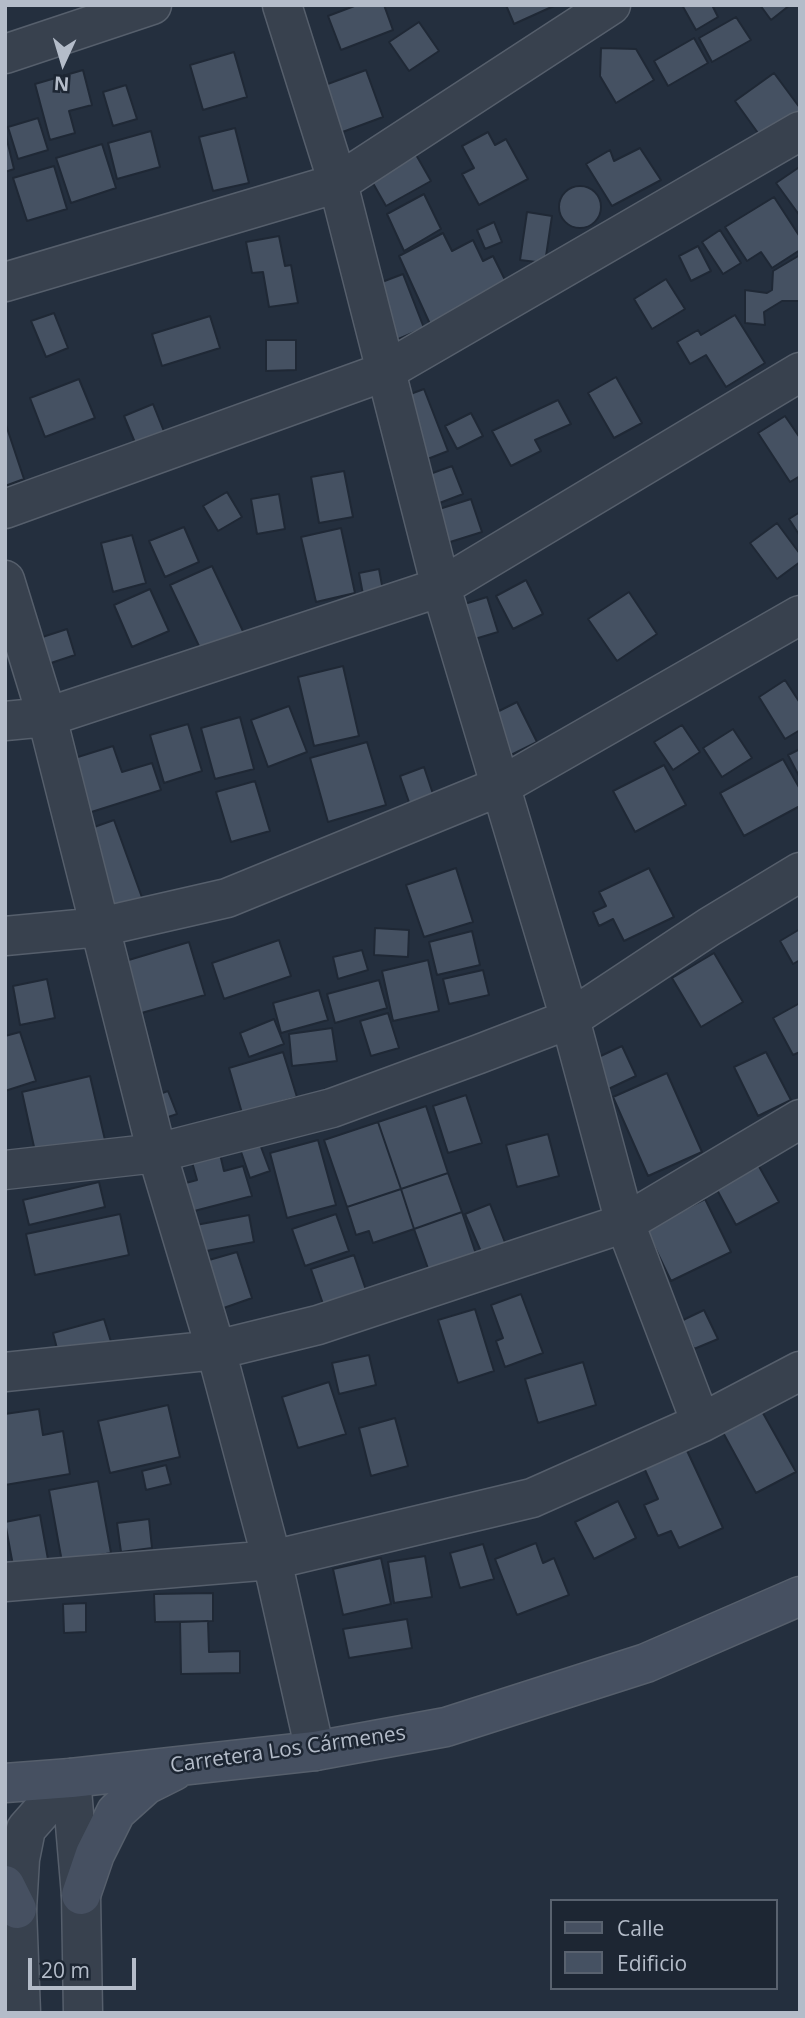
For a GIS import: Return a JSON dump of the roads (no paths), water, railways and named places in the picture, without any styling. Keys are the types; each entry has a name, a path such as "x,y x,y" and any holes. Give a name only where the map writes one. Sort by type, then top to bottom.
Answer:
{"main road":[{"name":"Carretera Los Cármenes","path":"5,1783 71,1779 315,1751 446,1727 634,1667 800,1596"},
{"path":"81,1895 95,1854 116,1812 146,1786 188,1764"}],"street":[{"path":"5,54 152,5"},
{"path":"282,5 338,183 384,372 441,587 570,1019 625,1223 701,1423"},
{"path":"5,282 338,183 611,5"},
{"path":"5,509 384,372 800,131"},
{"path":"5,721 47,717 441,587 800,372"},
{"path":"5,580 47,717 157,1153 216,1350 272,1560 315,1751"},
{"path":"5,936 100,927 227,898 501,786 800,615"},
{"path":"5,1170 157,1153 332,1108 570,1019 709,927 800,872"},
{"path":"5,1373 216,1350 318,1325 625,1223 800,1119"},
{"path":"5,1582 272,1560 532,1498 701,1423 800,1371"},
{"path":"71,1779 81,1895 83,2013"},
{"path":"21,2013 11,1897 26,1829 71,1779"}]}
